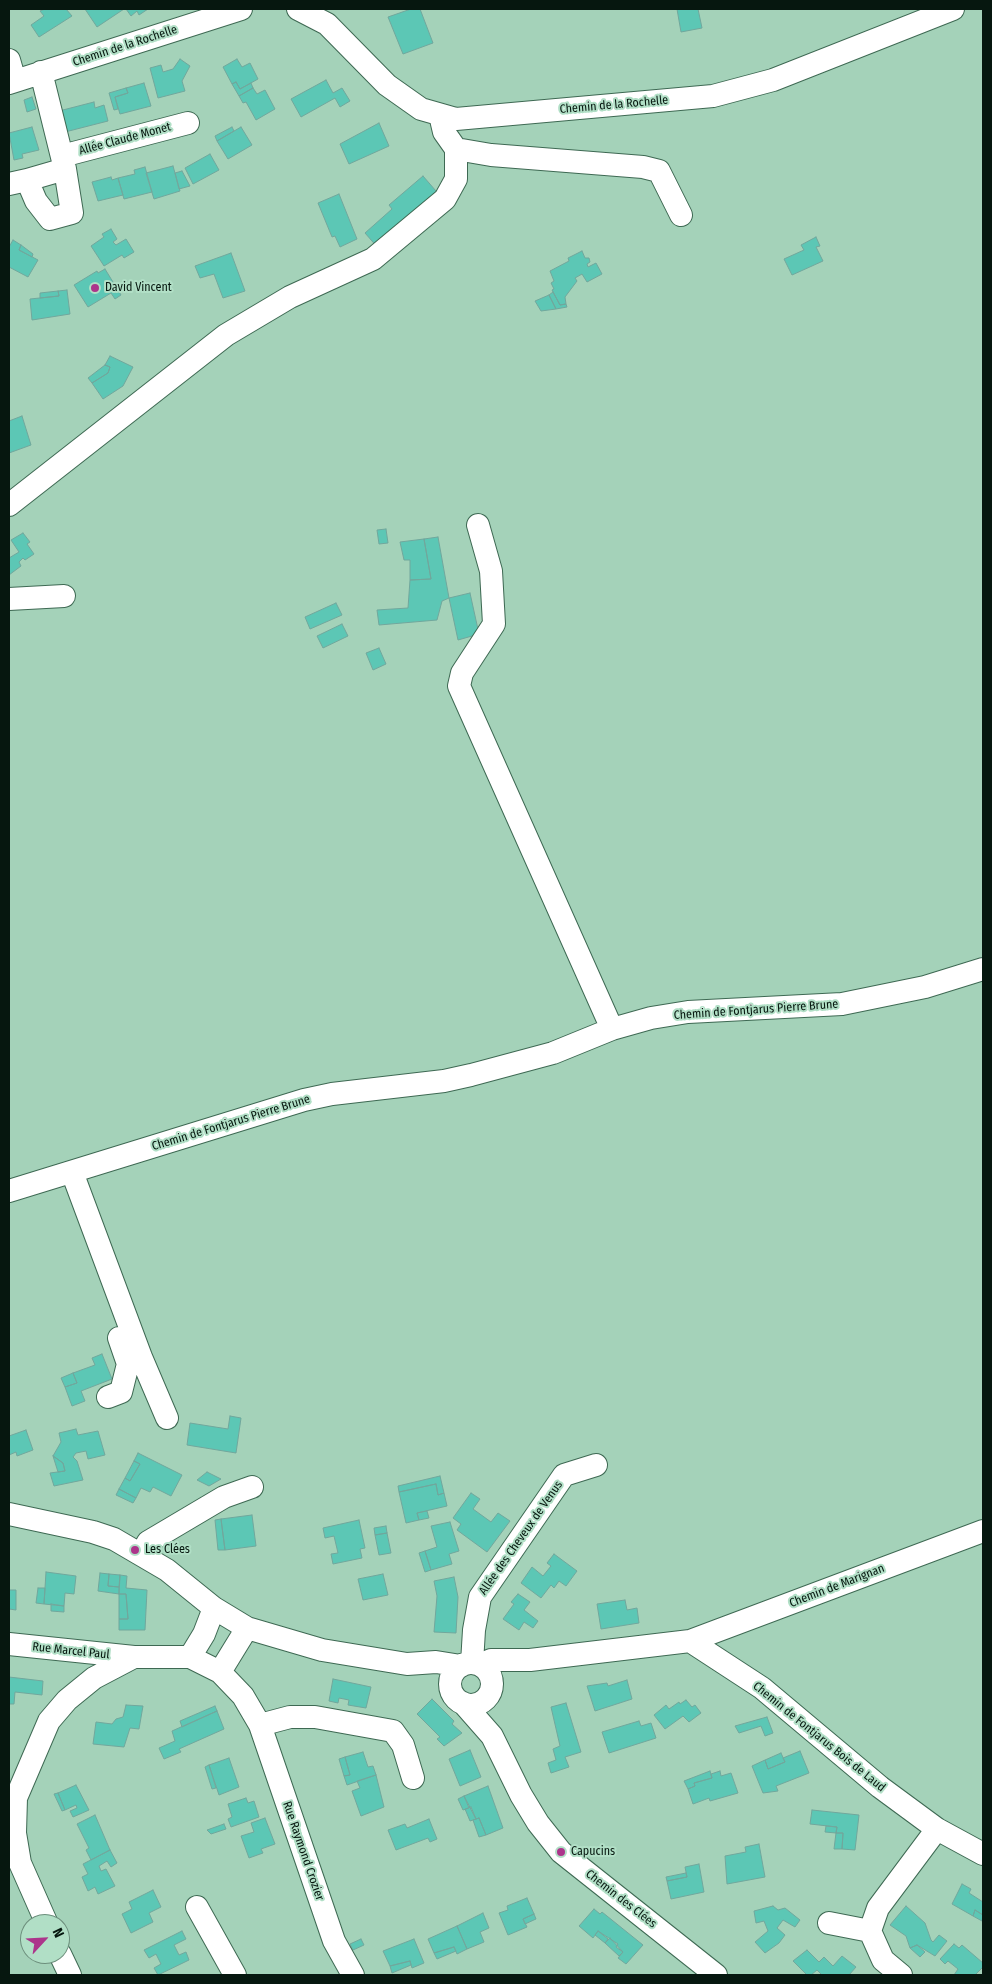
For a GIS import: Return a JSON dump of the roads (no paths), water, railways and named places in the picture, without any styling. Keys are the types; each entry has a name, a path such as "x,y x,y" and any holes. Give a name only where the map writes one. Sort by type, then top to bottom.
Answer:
{"street":[{"name":"Chemin de la Rochelle","path":"12,82 241,9"},
{"name":"Chemin de la Rochelle","path":"298,9 327,24 387,85 421,109 456,120 713,96 774,80 953,9"},
{"path":"9,60 12,82"},
{"name":"Allée Claude Monet","path":"18,182 50,219 72,213 64,162 41,72"},
{"path":"9,506 226,335 290,297 373,259 445,198 456,179 456,149 444,132 440,115"},
{"name":"Allée Claude Monet","path":"64,162 188,123"},
{"path":"456,149 491,155 643,167 659,171 681,215"},
{"path":"18,182 64,162"},
{"path":"478,525 491,571 494,624 462,673 459,686 612,1029"},
{"path":"9,599 64,596"},
{"name":"Chemin de Fontjarus Pierre Brune","path":"9,1191 304,1100 332,1094 444,1081 462,1077 553,1053 612,1029 688,1012 777,1008 859,1001 924,987 983,969"},
{"path":"66,1173 128,1364 121,1392 108,1397"},
{"path":"66,1173 167,1418"},
{"name":"Allée des Cheveux de Venus","path":"478,1675 474,1630 480,1597 564,1476 596,1465"},
{"path":"141,1554 148,1542 224,1497 252,1487"},
{"path":"9,1514 93,1532 114,1540 168,1570 214,1608 247,1628 322,1650 407,1664 436,1662 478,1675"},
{"name":"Chemin de Marignan","path":"690,1641 983,1531"},
{"path":"190,1657 204,1634 214,1608"},
{"path":"220,1672 247,1628"},
{"path":"458,1697 452,1675 515,1672 530,1660 690,1641"},
{"name":"Chemin de Fontjarus Bois de Laud","path":"690,1641 762,1688 880,1787 937,1829 983,1854"},
{"name":"Rue Marcel Paul","path":"9,1644 134,1657 190,1657"},
{"path":"43,1914 20,1863 15,1833 16,1798 49,1721 66,1700 94,1678 134,1657"},
{"name":"Rue Raymond Crozier","path":"190,1657 220,1672 243,1696 260,1724 334,1941 353,1975"},
{"path":"407,1664 435,1678 471,1705 478,1675"},
{"name":"Chemin des Clées","path":"478,1675 492,1736 521,1795 543,1830 561,1852 716,1975"},
{"name":"Chemin des Clées","path":"458,1697 492,1736"},
{"path":"260,1724 290,1716 315,1717 393,1731 403,1745 414,1778"},
{"path":"901,1975 884,1960 870,1931 878,1908 937,1829"},
{"path":"197,1907 235,1975"},
{"path":"829,1923 870,1931"}],"place":[{"name":"David Vincent","path":"95,288"},
{"name":"Les Clées","path":"135,1550"},
{"name":"Capucins","path":"561,1852"}]}
